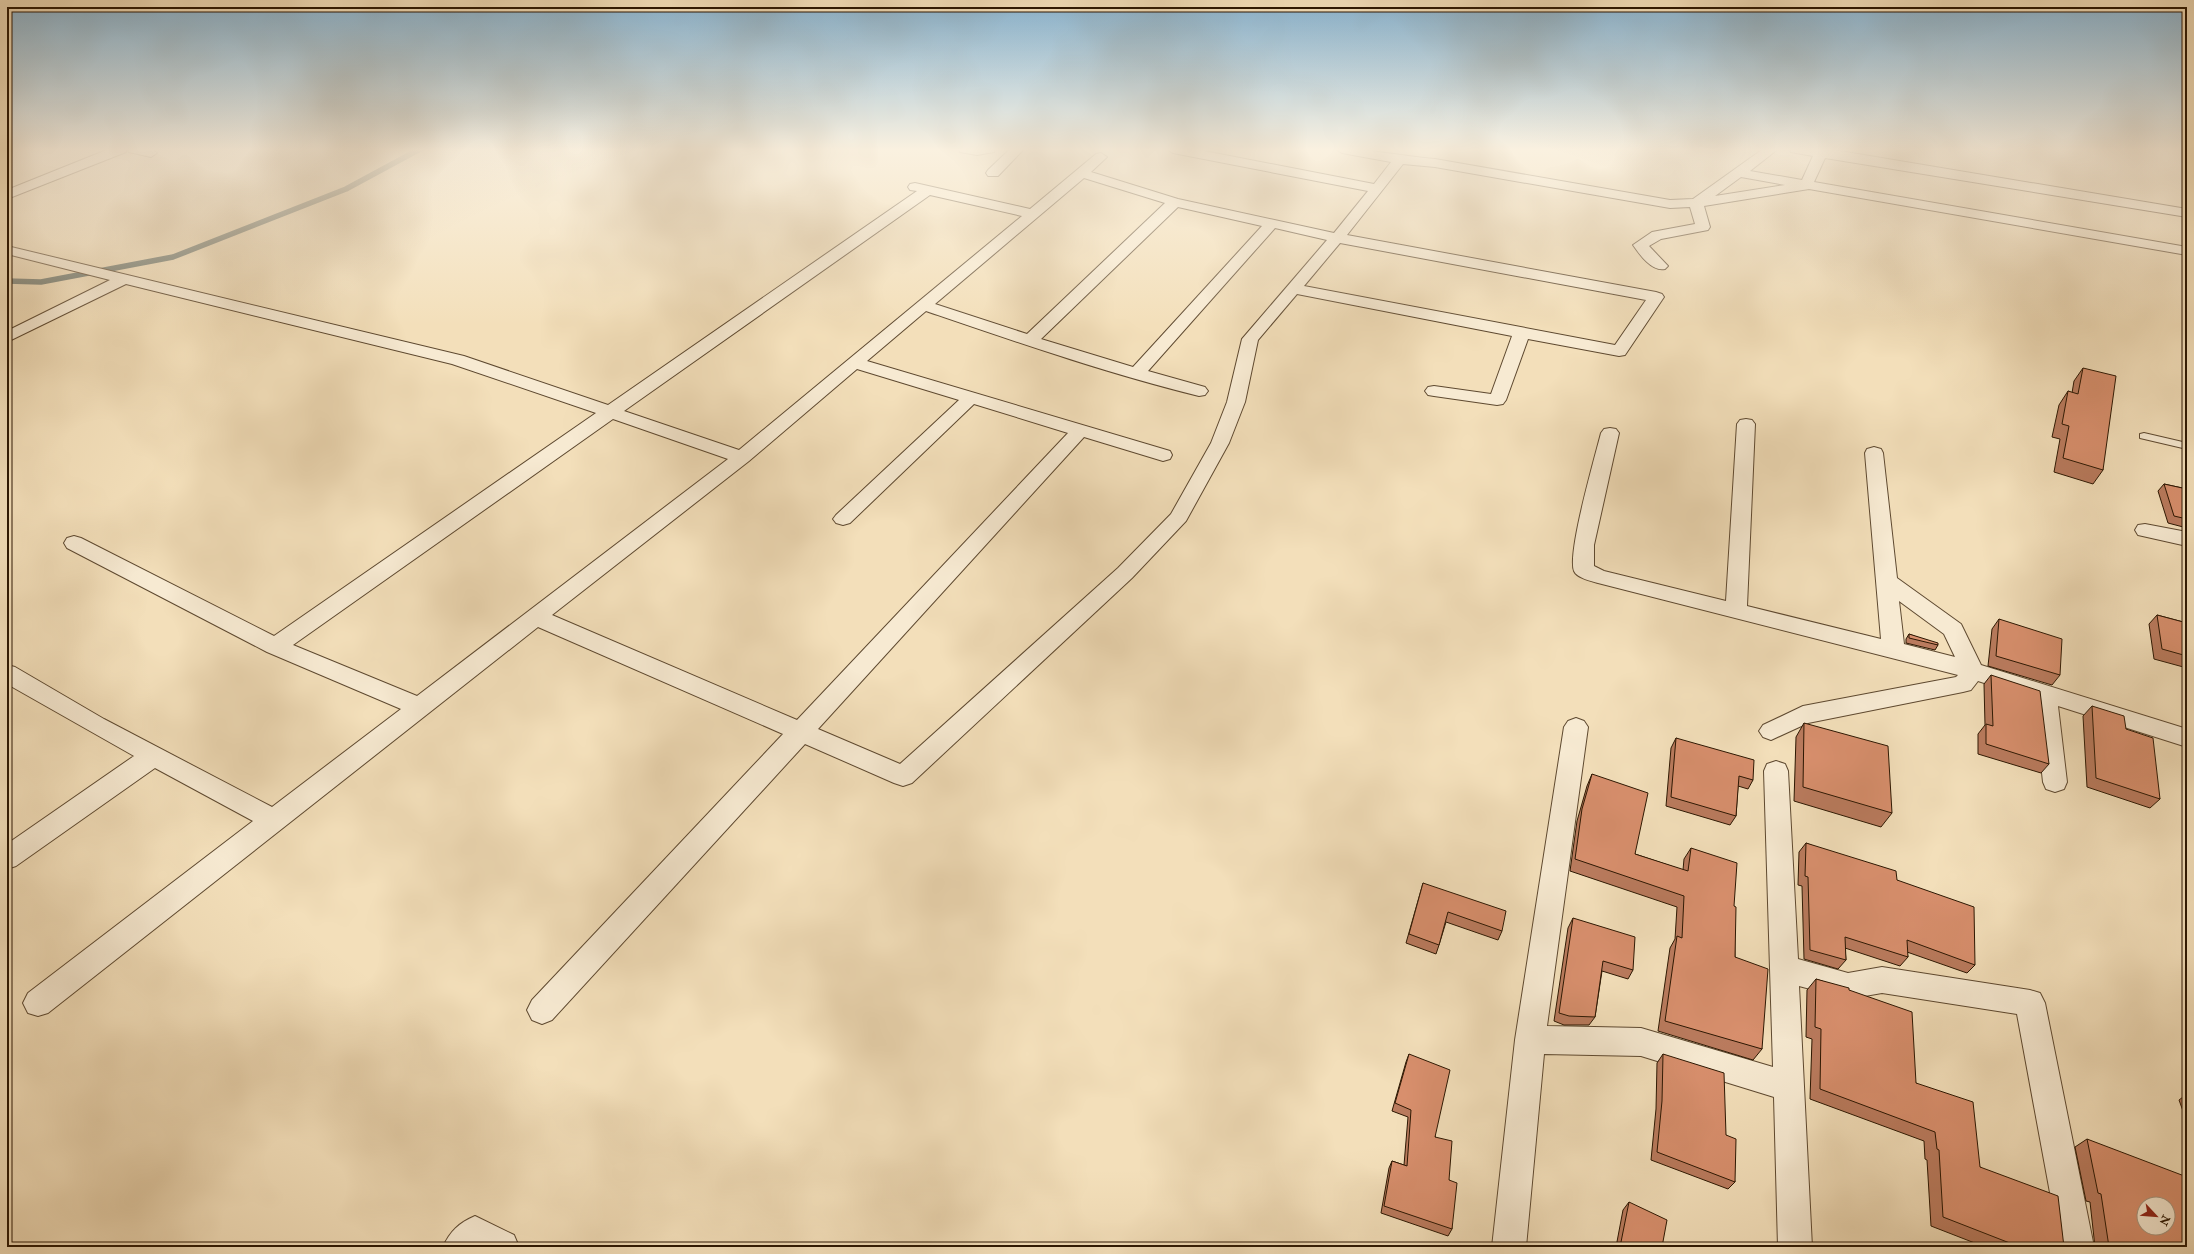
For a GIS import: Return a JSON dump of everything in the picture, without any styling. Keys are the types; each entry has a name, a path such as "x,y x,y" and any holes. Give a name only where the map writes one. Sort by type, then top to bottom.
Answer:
{"street":[{"path":"275,646 903,208"},
{"path":"1004,208 1032,214"},
{"path":"38,1003 742,457 1040,208"},
{"path":"1029,341 1169,208"},
{"path":"1199,208 1337,238 1656,297 1619,350 1294,289"},
{"path":"536,617 903,776 1125,573 1179,517 1220,443 1236,402 1250,339 1337,238 1361,208"},
{"path":"1660,266 1640,245 1657,235 1703,227 1697,208"},
{"path":"1932,208 2187,251"},
{"path":"2155,208 2187,213"},
{"path":"1136,374 1271,224"},
{"path":"7,250 458,360 742,457"},
{"path":"7,337 123,279"},
{"path":"924,305 1029,341 1136,374 1199,390"},
{"path":"1434,391 1498,400 1522,332"},
{"path":"854,363 1163,455"},
{"path":"843,519 971,398"},
{"path":"1736,611 1746,424"},
{"path":"542,1010 1081,430"},
{"path":"1610,433 1584,545 1584,570 1598,576 1893,649 1974,672 2187,738"},
{"path":"1874,454 1893,649"},
{"path":"2145,530 2187,539"},
{"path":"74,543 275,646 420,707"},
{"path":"1886,581 1953,629 1974,672"},
{"path":"1771,731 1803,715 1963,684 1974,672"},
{"path":"7,673 96,725 274,820"},
{"path":"2045,695 2055,782"},
{"path":"1509,1247 1530,1040 1576,727"},
{"path":"7,858 153,756"},
{"path":"1776,771 1796,1247"},
{"path":"1785,969 1848,986 1882,980 2030,1003 2077,1247"},
{"path":"1530,1040 1641,1042 1789,1087"},
{"path":"460,1247 475,1233 502,1247"}],"lane":[{"path":"2144,436 2187,446"}],"building":[{"path":"2083,368 2116,376 2103,470 2063,458 2069,426 2062,424 2068,391 2078,394"},
{"path":"2164,484 2187,489 2187,519 2174,516"},
{"path":"2157,615 2187,623 2187,656 2162,649"},
{"path":"1999,619 2062,639 2060,675 1996,656"},
{"path":"1909,634 1938,643 1938,645 1909,638"},
{"path":"1991,675 2040,691 2049,764 1986,744 1986,724 1993,726"},
{"path":"2092,706 2124,716 2126,729 2153,738 2160,799 2096,778"},
{"path":"1804,723 1888,746 1892,813 1803,787"},
{"path":"1676,738 1754,760 1753,780 1739,776 1736,816 1671,797"},
{"path":"1592,774 1648,793 1635,854 1688,871 1691,848 1737,863 1734,906 1736,907 1735,957 1768,969 1762,1049 1665,1021 1677,936 1682,938 1684,896 1575,859 1582,809"},
{"path":"1806,843 1896,871 1897,880 1974,907 1975,965 1907,940 1908,957 1845,937 1846,960 1810,950 1808,877 1805,876"},
{"path":"1423,883 1506,911 1502,931 1448,912 1439,945 1409,934"},
{"path":"1573,918 1635,937 1633,970 1603,961 1595,1017 1569,1016 1559,1013"},
{"path":"1816,979 1849,988 1849,990 1912,1012 1916,1083 1973,1102 1980,1167 2058,1196 2064,1247 2020,1247 1943,1217 1939,1150 1937,1149 1935,1132 1820,1089 1821,1029 1815,1027"},
{"path":"1409,1054 1450,1070 1435,1137 1452,1141 1449,1180 1457,1183 1452,1229 1384,1206 1392,1161 1407,1166 1411,1110 1395,1103"},
{"path":"1663,1054 1724,1073 1726,1135 1736,1139 1735,1182 1657,1152 1662,1101"},
{"path":"2087,1139 2187,1177 2187,1247 2109,1247 2101,1194 2098,1193"},
{"path":"1629,1202 1667,1220 1662,1247 1620,1247"}],"waterway":[{"path":"7,281 41,282 173,257 299,208"}]}
